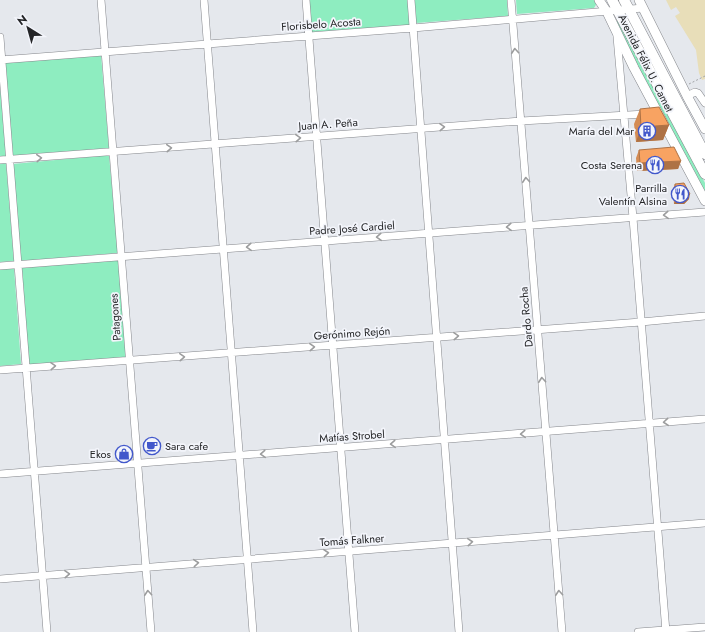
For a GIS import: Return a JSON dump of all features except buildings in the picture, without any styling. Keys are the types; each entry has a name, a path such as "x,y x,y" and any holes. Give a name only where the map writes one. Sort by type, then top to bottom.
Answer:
{"main road":[{"name":"Avenida Félix U. Camet","path":"599,0 607,12 634,68 705,201"},
{"name":"Avenida Félix U. Camet","path":"612,0 705,174"},
{"name":"Avenida Félix U. Camet","path":"624,0 705,154"},
{"name":"Avenida Félix U. Camet","path":"641,4 705,129"}],"street":[{"name":"Patagones","path":"101,0 151,632"},
{"path":"204,0 253,632"},
{"path":"306,0 355,632"},
{"path":"411,0 459,632"},
{"name":"Dardo Rocha","path":"511,0 562,632"},
{"name":"Florisbelo Acosta","path":"1,60 630,10 641,4"},
{"path":"617,31 666,631"},
{"path":"0,38 47,632"},
{"path":"687,96 695,92 698,93 705,103"},
{"name":"Juan A. Peña","path":"0,160 420,128 658,113"},
{"name":"Padre José Cardiel","path":"0,266 705,212"},
{"name":"Gerónimo Rejón","path":"0,370 333,346 705,316"},
{"name":"Matías Strobel","path":"0,474 705,419"},
{"name":"Tomás Falkner","path":"0,579 705,523"},
{"path":"638,632 705,627"}],"path":[{"path":"688,84 704,77 705,80"}],"green space":[{"path":"308,0 408,0 411,27 310,32"},
{"path":"414,0 507,0 508,16 416,23"},
{"path":"516,0 595,0 597,3 594,8 517,14"},
{"path":"618,20 705,183 705,193 637,66 616,22"},
{"path":"101,55 109,148 13,156 5,63"},
{"path":"0,85 6,156 0,157"},
{"path":"109,155 118,253 21,261 13,164"},
{"path":"6,162 14,261 0,262 0,163"},
{"path":"118,260 126,357 29,365 22,268"},
{"path":"14,268 21,364 0,366 0,269"}],"sand":[{"path":"666,0 705,0 705,79 702,80 699,73 696,50 675,16 680,13 676,7 671,10"}],"place":[{"name":"María del Mar","path":"647,131"},
{"name":"Costa Serena","path":"655,165"},
{"name":"Parrilla Valentín Alsina","path":"680,194"},
{"name":"Sara cafe","path":"152,446"},
{"name":"Ekos","path":"124,454"}]}
